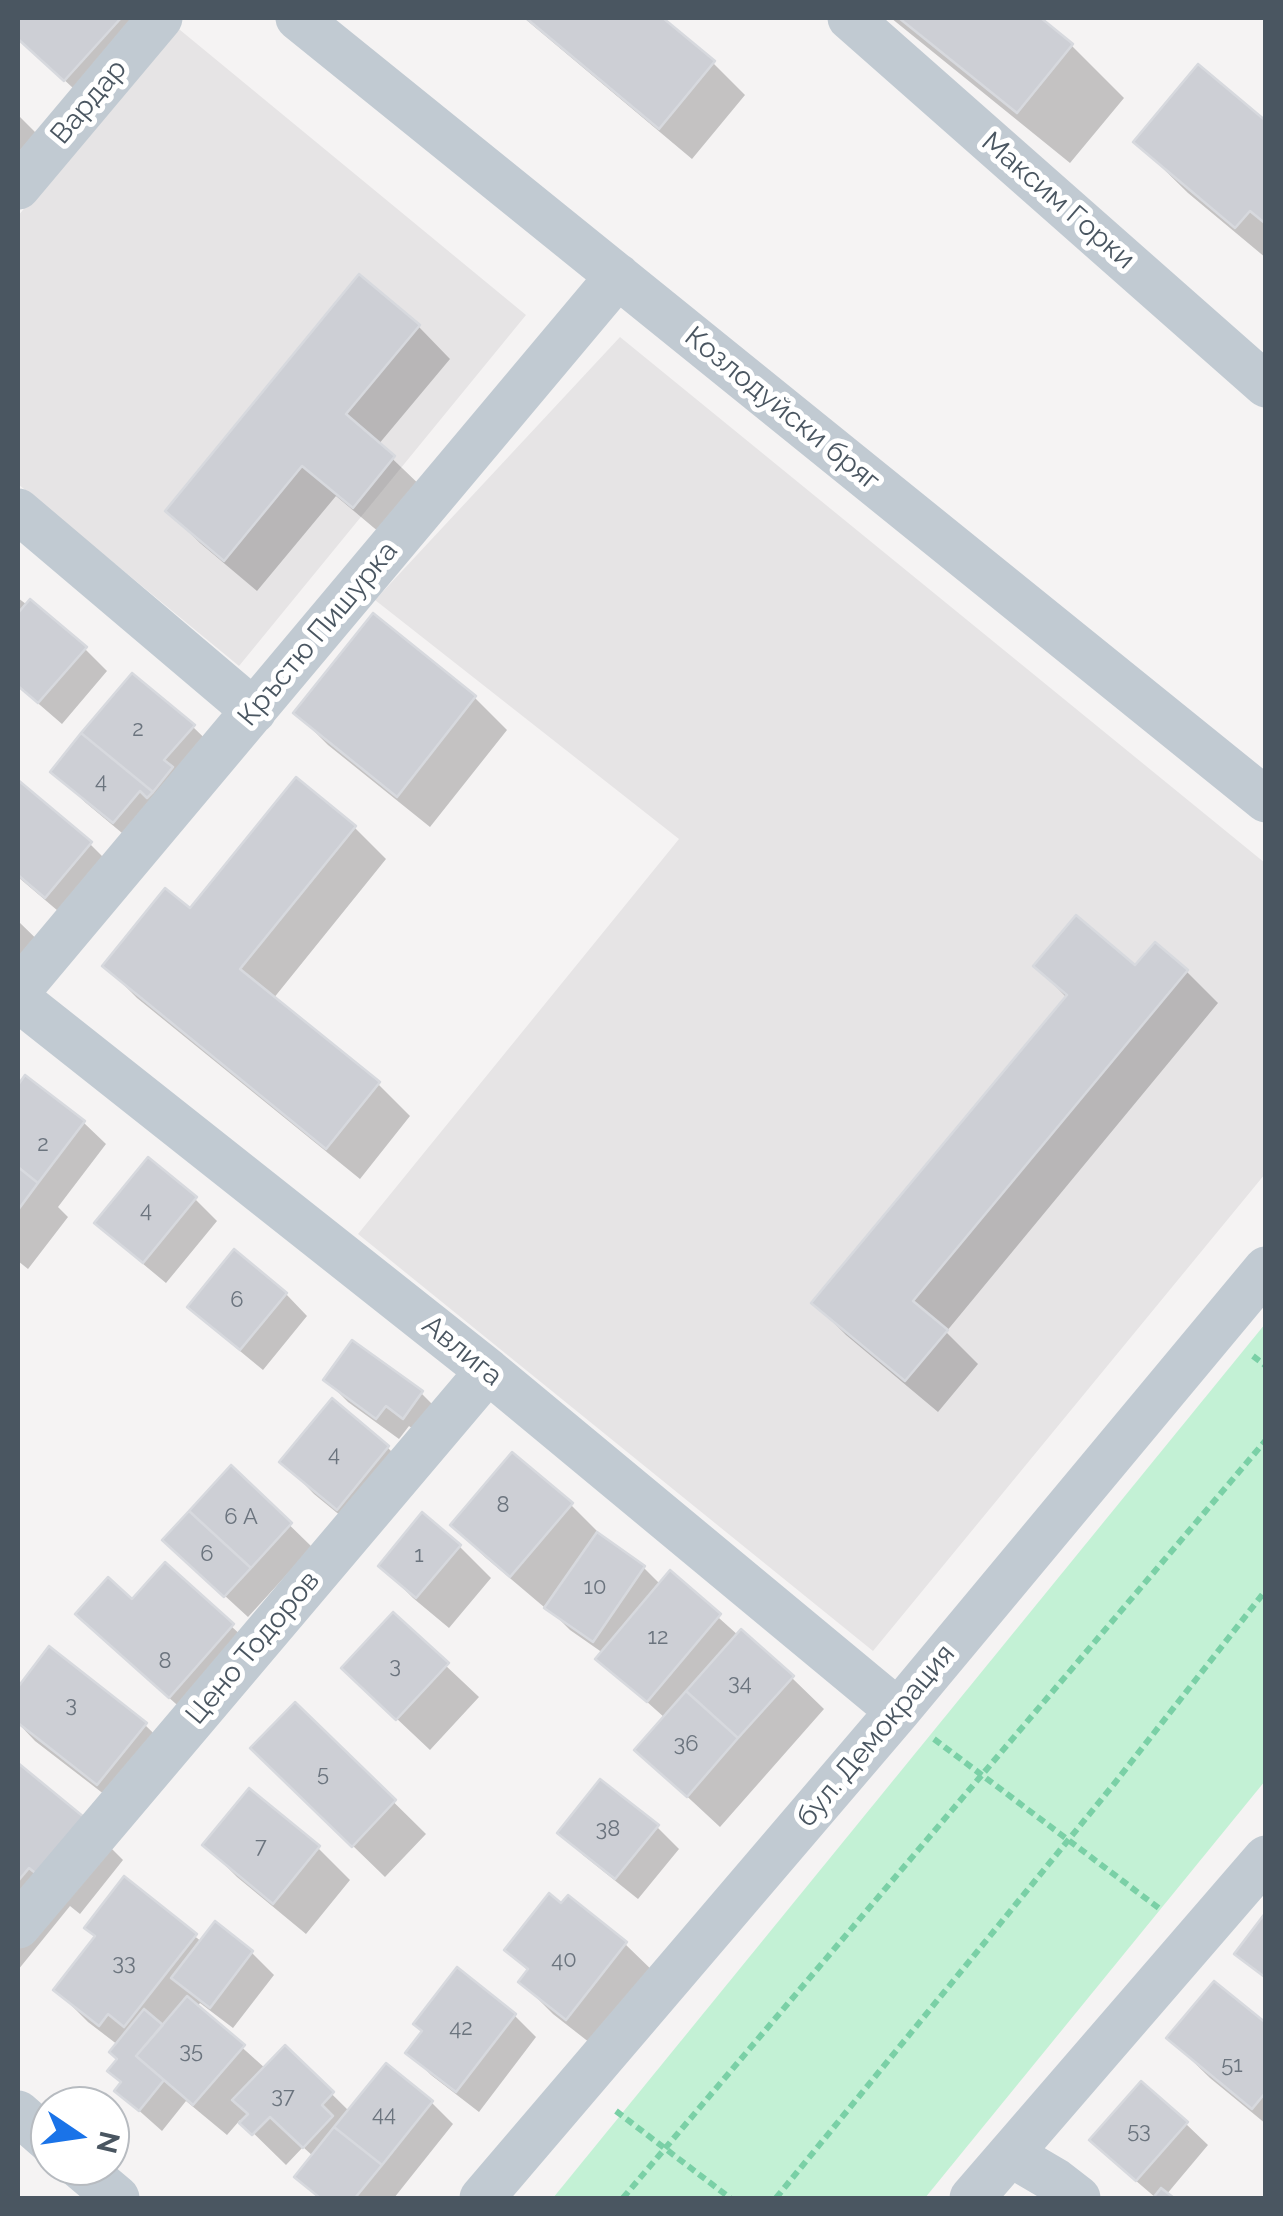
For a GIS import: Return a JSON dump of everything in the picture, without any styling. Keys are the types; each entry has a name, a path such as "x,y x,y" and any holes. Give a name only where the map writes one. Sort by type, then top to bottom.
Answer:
{"street":[{"name":"Вардар","path":"18,187 160,18"},
{"name":"Козлодуйски бряг","path":"298,18 1266,800"},
{"name":"Максим Горки","path":"850,18 1266,384"},
{"name":"Кръстю Пишурка","path":"18,990 618,276"},
{"path":"18,510 254,710"},
{"name":"Авлига","path":"18,1000 488,1371 898,1712"},
{"name":"бул. Демокрация","path":"482,2198 898,1712 1266,1269"},
{"name":"Цено Тодоров","path":"18,1926 488,1371"},
{"path":"972,2198 1266,1858"},
{"path":"1010,2154 1078,2198"}],"path":[{"path":"623,2198 1266,1440"},
{"path":"776,2198 1266,1590"},
{"path":"898,1712 1197,1937"},
{"path":"580,2084 730,2198"}],"shaded area":[{"path":"174,25 526,315 239,666 18,484 18,216"},
{"path":"620,337 1265,863 1265,1174 873,1651 358,1234 679,839 375,600"}],"green space":[{"path":"1265,1324 1265,1781 925,2198 553,2198"}],"building":[{"path":"20,18 121,18 64,81 18,39"},
{"path":"526,18 663,18 715,61 659,129"},
{"path":"899,18 1041,18 1073,44 1017,113"},
{"path":"1198,64 1266,121 1266,224 1250,211 1235,228 1133,142"},
{"path":"359,274 420,325 346,414 395,456 353,508 302,466 224,561 165,511"},
{"path":"30,599 87,647 38,703 18,686 18,613"},
{"path":"373,613 476,696 397,797 293,713"},
{"path":"132,673 195,725 164,760 173,767 153,792 81,733"},
{"path":"81,733 153,792 147,798 140,791 113,823 50,772"},
{"path":"296,777 356,826 240,969 380,1082 326,1149 102,966 165,888 190,908"},
{"path":"18,780 92,842 45,898 18,875"},
{"path":"1076,915 1135,965 1155,942 1188,970 913,1301 948,1330 905,1381 811,1303 1067,995 1033,966"},
{"path":"25,1075 85,1121 38,1183 18,1167 18,1085"},
{"path":"148,1157 197,1197 143,1263 94,1223"},
{"path":"18,1167 38,1183 18,1210"},
{"path":"234,1249 287,1293 240,1350 187,1307"},
{"path":"352,1340 423,1391 403,1419 386,1406 376,1419 323,1380"},
{"path":"332,1398 389,1446 337,1510 279,1462"},
{"path":"512,1452 573,1503 510,1577 450,1525"},
{"path":"231,1465 292,1523 251,1568 189,1511"},
{"path":"189,1511 251,1568 224,1597 162,1540"},
{"path":"422,1512 461,1545 416,1598 378,1566"},
{"path":"597,1532 645,1566 593,1642 544,1608"},
{"path":"165,1562 234,1624 169,1698 75,1614 108,1577 132,1599"},
{"path":"670,1570 721,1614 647,1702 595,1659"},
{"path":"393,1612 449,1663 396,1720 341,1668"},
{"path":"741,1629 794,1676 738,1738 686,1691"},
{"path":"49,1646 147,1723 97,1785 18,1723 18,1687"},
{"path":"686,1691 738,1738 687,1797 634,1750"},
{"path":"295,1702 396,1800 352,1847 250,1748"},
{"path":"18,1763 85,1818 39,1876 29,1868 18,1881"},
{"path":"600,1779 659,1825 615,1879 557,1833"},
{"path":"249,1788 320,1846 273,1904 202,1845"},
{"path":"124,1876 197,1934 124,2027 108,2014 99,2026 53,1990 95,1936 84,1928"},
{"path":"549,1893 561,1903 568,1895 627,1942 566,2020 518,1982 528,1969 504,1950"},
{"path":"1266,1912 1266,1978 1234,1954"},
{"path":"215,1921 253,1951 210,2008 171,1978"},
{"path":"457,1967 516,2014 456,2092 405,2053 422,2031 413,2024"},
{"path":"1214,1981 1266,2023 1266,2092 1252,2109 1166,2038"},
{"path":"187,1996 245,2045 193,2105 136,2056"},
{"path":"144,2009 163,2025 136,2056 164,2080 139,2111 130,2104 130,2086 118,2086 121,2082 107,2071 117,2059 109,2052"},
{"path":"285,2045 334,2092 322,2105 333,2116 303,2148 270,2117 252,2135 239,2123 248,2114 232,2100"},
{"path":"386,2063 433,2101 382,2165 334,2127"},
{"path":"1141,2081 1188,2122 1136,2181 1089,2140"},
{"path":"334,2127 382,2165 355,2198 320,2198 294,2177"},
{"path":"1161,2188 1174,2198 1153,2198"}]}
